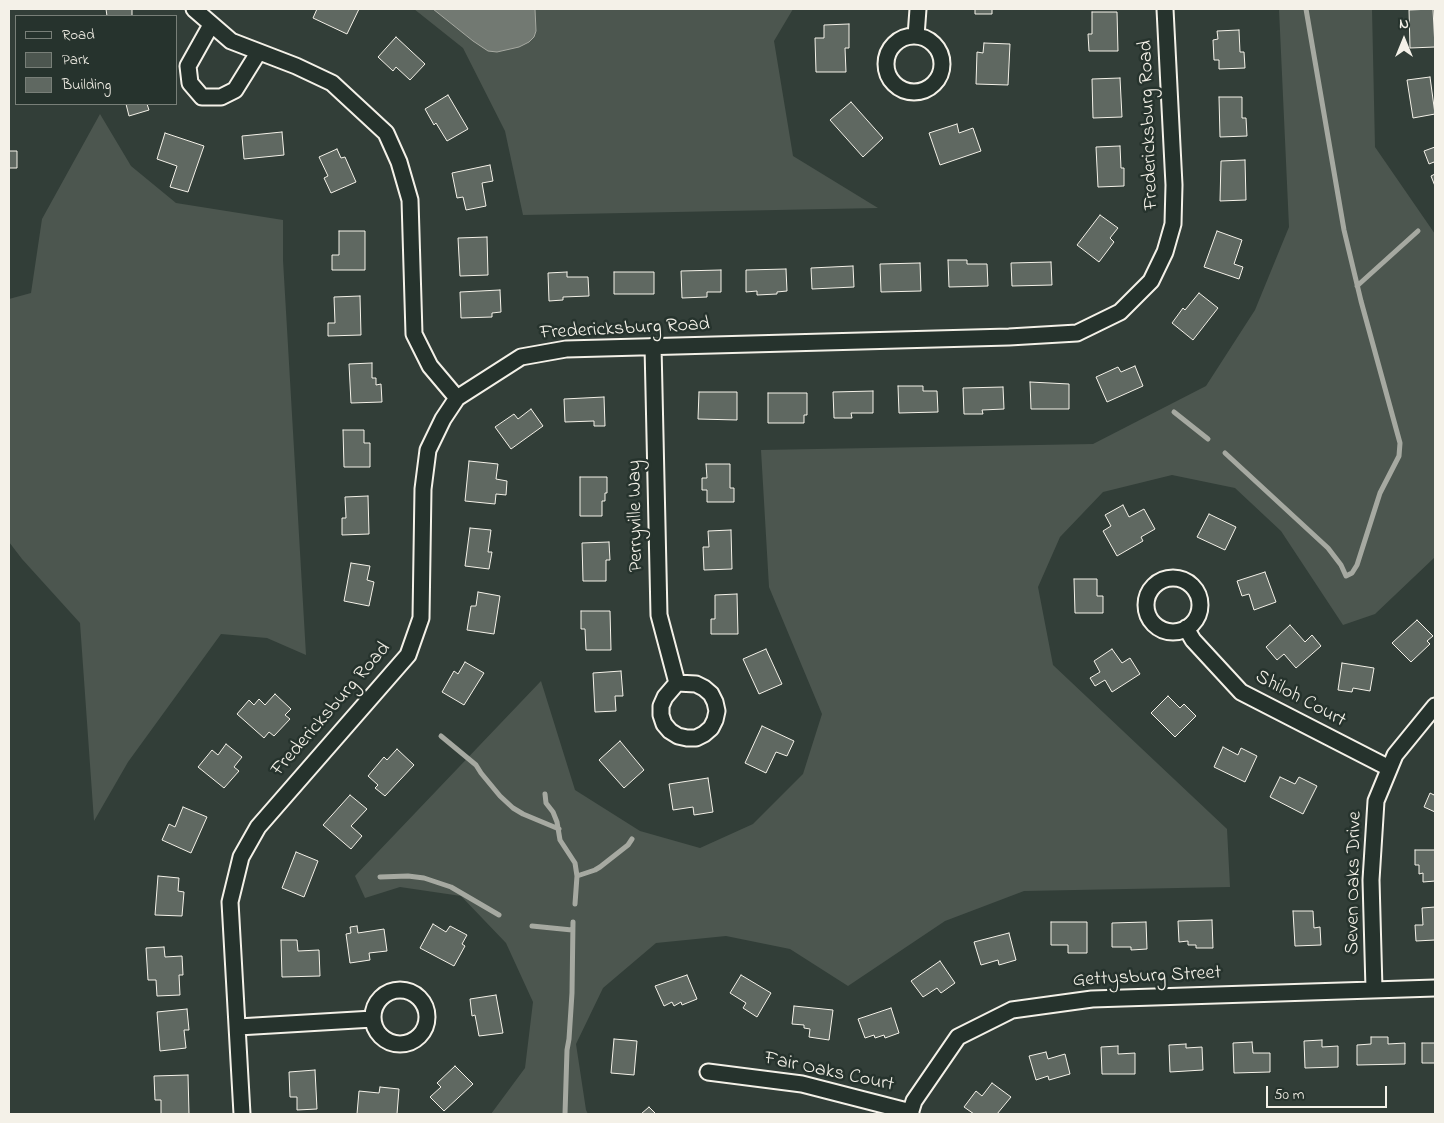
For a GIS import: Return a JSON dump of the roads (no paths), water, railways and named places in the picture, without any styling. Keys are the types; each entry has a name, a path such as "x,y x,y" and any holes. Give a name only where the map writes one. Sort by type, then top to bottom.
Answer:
{"street":[{"path":"194,9 231,41 258,53 296,66 332,83 386,133 399,162 410,200 414,334 430,366 457,398"},
{"path":"916,36 918,9"},
{"name":"Fredericksburg Road","path":"242,1114 230,902 241,857 258,826 408,655 422,618 423,489 428,450 443,419 457,398 520,357 566,349 1009,338 1077,334 1120,312 1151,281 1165,252 1173,224 1174,185 1165,9"},
{"path":"211,25 188,66 190,83 202,97 221,97 235,90 258,53"},
{"name":"Perryville Way","path":"653,346 659,615 677,683"},
{"name":"Shiloh Court","path":"1186,628 1193,640 1241,692 1389,768"},
{"name":"Seven Oaks Drive","path":"1374,989 1371,880 1376,801 1395,755 1435,706"},
{"name":"Gettysburg Street","path":"910,1113 914,1101 958,1038 1012,1010 1092,998 1435,988"},
{"path":"238,1027 373,1019"},
{"name":"Fair Oaks Court","path":"708,1072 802,1084 910,1113"}],"waterway":[{"path":"1225,453 1328,548 1341,565 1346,576 1352,573 1357,565 1380,493 1399,456 1400,443 1361,301 1344,230 1306,9"},
{"path":"1357,286 1418,231"},
{"path":"1174,412 1208,439"},
{"path":"441,736 476,765 500,796 513,808 559,829"},
{"path":"545,794 546,803 553,812 557,822 560,840 575,863 577,876 575,904"},
{"path":"577,876 600,867 628,845 632,839"},
{"path":"380,877 408,876 424,878 451,887 499,915"},
{"path":"565,1114 567,1050 572,993 573,922"},
{"path":"532,926 572,930"}]}
